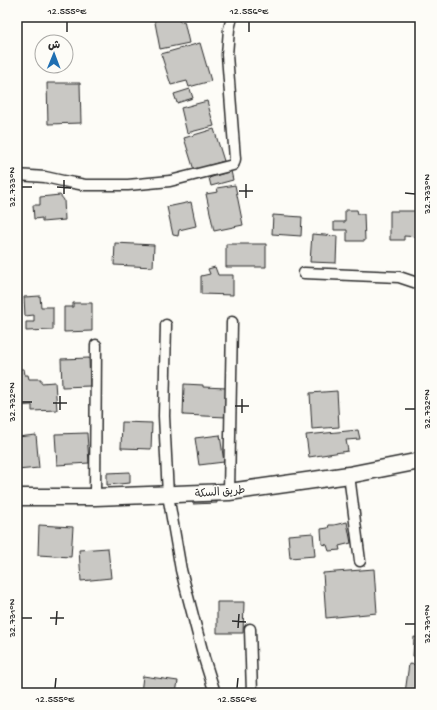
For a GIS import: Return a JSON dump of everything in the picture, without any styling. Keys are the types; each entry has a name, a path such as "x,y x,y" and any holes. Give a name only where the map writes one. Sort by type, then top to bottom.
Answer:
{"main road":[{"name":"طريق السكة","path":"17,497 96,497 229,492 349,475 420,461"}],"street":[{"path":"17,176 45,177 85,185 128,185 170,181 233,165 235,159 227,55 229,29 232,17"},
{"path":"304,273 398,277 420,284"},
{"path":"229,492 232,322"},
{"path":"166,325 164,416 168,495 181,570 204,658 215,693"},
{"path":"96,345 96,497"},
{"path":"349,475 360,562"},
{"path":"250,628 252,693"}],"building":[{"path":"154,17 179,17 180,22 184,21 189,43 160,49"},
{"path":"200,43 211,81 189,87 187,81 171,85 161,54"},
{"path":"47,83 80,83 81,123 48,124"},
{"path":"190,89 193,98 177,103 174,94"},
{"path":"207,101 214,126 187,133 181,108"},
{"path":"214,129 224,161 194,170 184,138"},
{"path":"231,171 233,180 211,186 209,178"},
{"path":"235,185 243,225 214,231 206,194 218,192 217,188"},
{"path":"60,195 64,200 65,220 42,222 42,218 34,219 33,205 40,205 40,197"},
{"path":"191,202 196,226 179,230 178,236 173,235 167,207"},
{"path":"345,210 357,210 358,214 364,214 365,241 347,241 347,230 334,230 334,222 345,222"},
{"path":"390,211 420,211 420,233 418,233 418,237 404,236 404,240 390,240"},
{"path":"273,215 302,217 301,236 272,234"},
{"path":"312,234 337,236 336,263 310,262"},
{"path":"115,243 154,245 153,267 114,265"},
{"path":"226,244 266,244 266,267 226,267"},
{"path":"215,267 218,275 233,275 233,295 201,294 201,276 210,274 208,269"},
{"path":"40,296 41,307 53,307 53,330 26,331 26,322 34,322 34,315 25,316 24,297"},
{"path":"73,303 92,303 92,331 64,332 64,307 73,307"},
{"path":"89,358 90,386 62,387 61,359"},
{"path":"17,369 24,369 25,375 28,375 29,379 41,379 41,383 55,382 57,410 32,411 32,405 18,406"},
{"path":"184,384 203,385 203,387 227,388 226,417 183,415"},
{"path":"337,391 339,427 312,429 310,393"},
{"path":"122,422 152,423 151,449 121,448"},
{"path":"358,430 360,439 346,440 348,451 309,457 306,435"},
{"path":"87,433 89,463 57,465 55,434"},
{"path":"36,435 39,468 17,470 17,437"},
{"path":"220,435 224,462 199,465 195,438"},
{"path":"130,472 130,483 107,485 107,473"},
{"path":"216,495 217,503 193,504 192,496"},
{"path":"347,522 351,543 339,546 340,550 329,551 327,545 322,544 321,529 328,528 329,525"},
{"path":"39,525 73,527 71,557 38,555"},
{"path":"313,533 315,556 290,558 288,535"},
{"path":"108,548 111,578 81,581 79,550"},
{"path":"374,569 377,613 326,618 323,573"},
{"path":"217,602 244,602 243,633 217,633"},
{"path":"414,637 420,638 420,657 413,656"},
{"path":"409,664 420,665 420,693 405,693"},
{"path":"143,676 178,681 176,693 141,693"}]}
